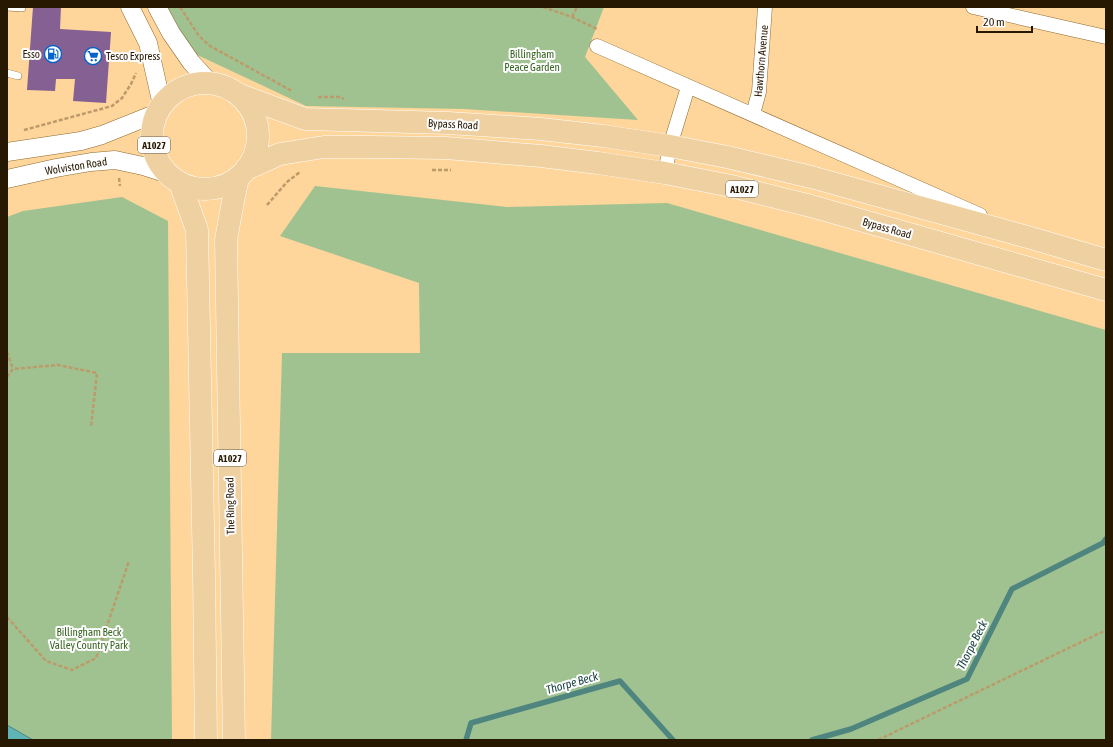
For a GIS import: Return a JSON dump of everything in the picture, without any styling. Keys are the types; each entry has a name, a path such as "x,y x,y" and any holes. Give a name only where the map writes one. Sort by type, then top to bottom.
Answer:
{"main road":[{"name":"A1027","path":"174,178 194,188 212,189 227,185 243,173 256,153 258,129 254,115 240,95 226,86 210,83 196,83 183,88 171,95 160,109 152,134 157,158 174,178 197,230 206,740"},
{"name":"Bypass Road","path":"240,95 305,119 448,123 534,129 603,136 670,146 727,157 811,178 1106,260"},
{"name":"Bypass Road","path":"243,173 280,154 324,147 368,146 446,148 541,156 665,173 731,186 811,206 1106,290"},
{"name":"The Ring Road","path":"234,740 226,240 233,201 243,173"}],"street":[{"path":"7,152 81,141 102,135 160,109 148,43 130,7"},
{"path":"157,7 171,33 191,62 210,83"},
{"name":"Hawthorn Avenue","path":"753,114 760,92 766,7"},
{"path":"973,7 1106,37"},
{"name":"Bypass Road","path":"597,46 1031,238"},
{"path":"665,173 670,146 688,87"},
{"name":"Wolviston Road","path":"7,179 56,168 115,160 143,166 174,178"}],"lane":[{"path":"7,7 22,8"},
{"path":"7,74 18,76"}],"path":[{"path":"180,7 199,36 210,46 297,94"},
{"path":"543,7 602,32 597,46"},
{"path":"572,18 577,7"},
{"path":"171,33 190,21"},
{"path":"39,126 112,106 122,98 138,70"},
{"path":"311,98 340,97"},
{"path":"426,170 457,170"},
{"path":"267,205 287,182 301,171"},
{"path":"7,352 14,369"},
{"path":"7,377 14,369 58,365 97,373 90,427"},
{"path":"7,617 46,661 72,670 96,658 129,561"},
{"path":"878,740 1106,630"}],"green space":[{"name":"Billingham Peace Garden","path":"166,7 604,7 585,57 638,120 464,109 306,106 193,53"},
{"path":"315,186 507,207 667,203 1106,330 1106,740 271,740 282,353 420,353 419,283 280,236"},
{"name":"Billingham Beck Valley Country Park","path":"122,197 168,221 172,740 7,740 7,217 23,211"}],"water":[{"path":"7,725 33,740 7,740"}],"building":[{"path":"33,7 61,7 60,29 111,32 106,103 73,101 75,79 56,79 55,91 27,90"}],"waterway":[{"name":"Thorpe Beck","path":"812,740 851,729 967,679 1012,589 1103,543 1106,539"},
{"name":"Thorpe Beck","path":"466,740 471,723 620,681 673,740"}],"place":[{"name":"Esso","path":"53,54"},
{"name":"Tesco Express","path":"93,56"}]}
